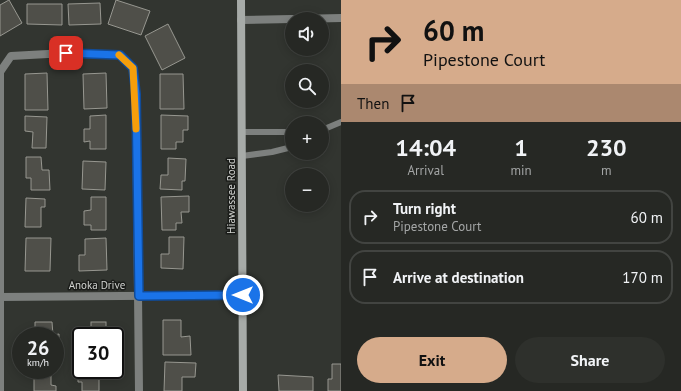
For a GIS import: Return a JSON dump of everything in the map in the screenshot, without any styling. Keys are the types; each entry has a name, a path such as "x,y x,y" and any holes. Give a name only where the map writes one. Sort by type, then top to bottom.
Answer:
{"main road":[{"name":"Hiawassee Road","path":"241,0 243,391"}],"street":[{"path":"329,18 341,18"},
{"path":"241,20 285,19"},
{"path":"0,391 0,72 11,56 66,53 120,55 133,68 136,94 139,391"},
{"name":"Anoka Drive","path":"0,297 243,295"}],"lane":[{"path":"329,127 341,122"},
{"path":"242,132 285,132"},
{"path":"242,156 285,149"}],"building":[{"path":"9,0 22,23 0,36 0,5"},
{"path":"116,0 150,11 141,35 108,24"},
{"path":"100,3 101,24 69,25 68,4"},
{"path":"27,4 62,4 62,25 27,24"},
{"path":"168,24 185,58 162,70 145,36"},
{"path":"47,73 48,110 25,110 25,74"},
{"path":"106,73 107,108 84,109 83,74"},
{"path":"160,74 183,74 184,109 160,109"},
{"path":"106,115 106,149 90,149 90,141 84,142 84,129 90,129 90,116"},
{"path":"161,115 188,116 188,130 183,130 183,142 176,142 176,149 161,149"},
{"path":"25,116 47,117 46,148 32,148 33,132 25,131"},
{"path":"26,157 41,157 42,170 49,170 50,190 31,190 31,178 26,178"},
{"path":"168,158 186,159 185,181 182,181 182,190 160,189 161,175 168,175"},
{"path":"83,161 106,162 105,190 82,189"},
{"path":"189,196 189,212 181,212 182,223 176,223 176,230 162,230 161,197"},
{"path":"91,197 106,197 106,230 91,230 91,225 84,225 84,211 91,210"},
{"path":"26,198 45,199 45,207 41,207 41,227 25,227"},
{"path":"169,237 184,237 183,269 161,268 161,254 169,254"},
{"path":"26,238 51,238 50,271 25,271"},
{"path":"106,238 107,270 79,271 79,255 85,255 85,239"},
{"path":"163,320 181,320 181,337 190,336 191,355 163,355"},
{"path":"35,322 52,322 52,327 35,327"},
{"path":"91,322 106,322 106,327 91,327"},
{"path":"165,362 196,363 195,377 182,377 182,391 164,391"},
{"path":"332,364 341,364 341,391 328,391 328,379 332,379"},
{"path":"278,375 313,377 313,391 279,391"},
{"path":"34,379 51,379 51,385 56,386 56,391 34,391"},
{"path":"78,379 99,379 99,391 82,391 82,382 78,382"}],"slow traffic":[{"path":"119,55 133,68 136,94 136,129"}],"route":[{"path":"66,53 120,55 133,68 136,94 139,296 243,295"}]}
